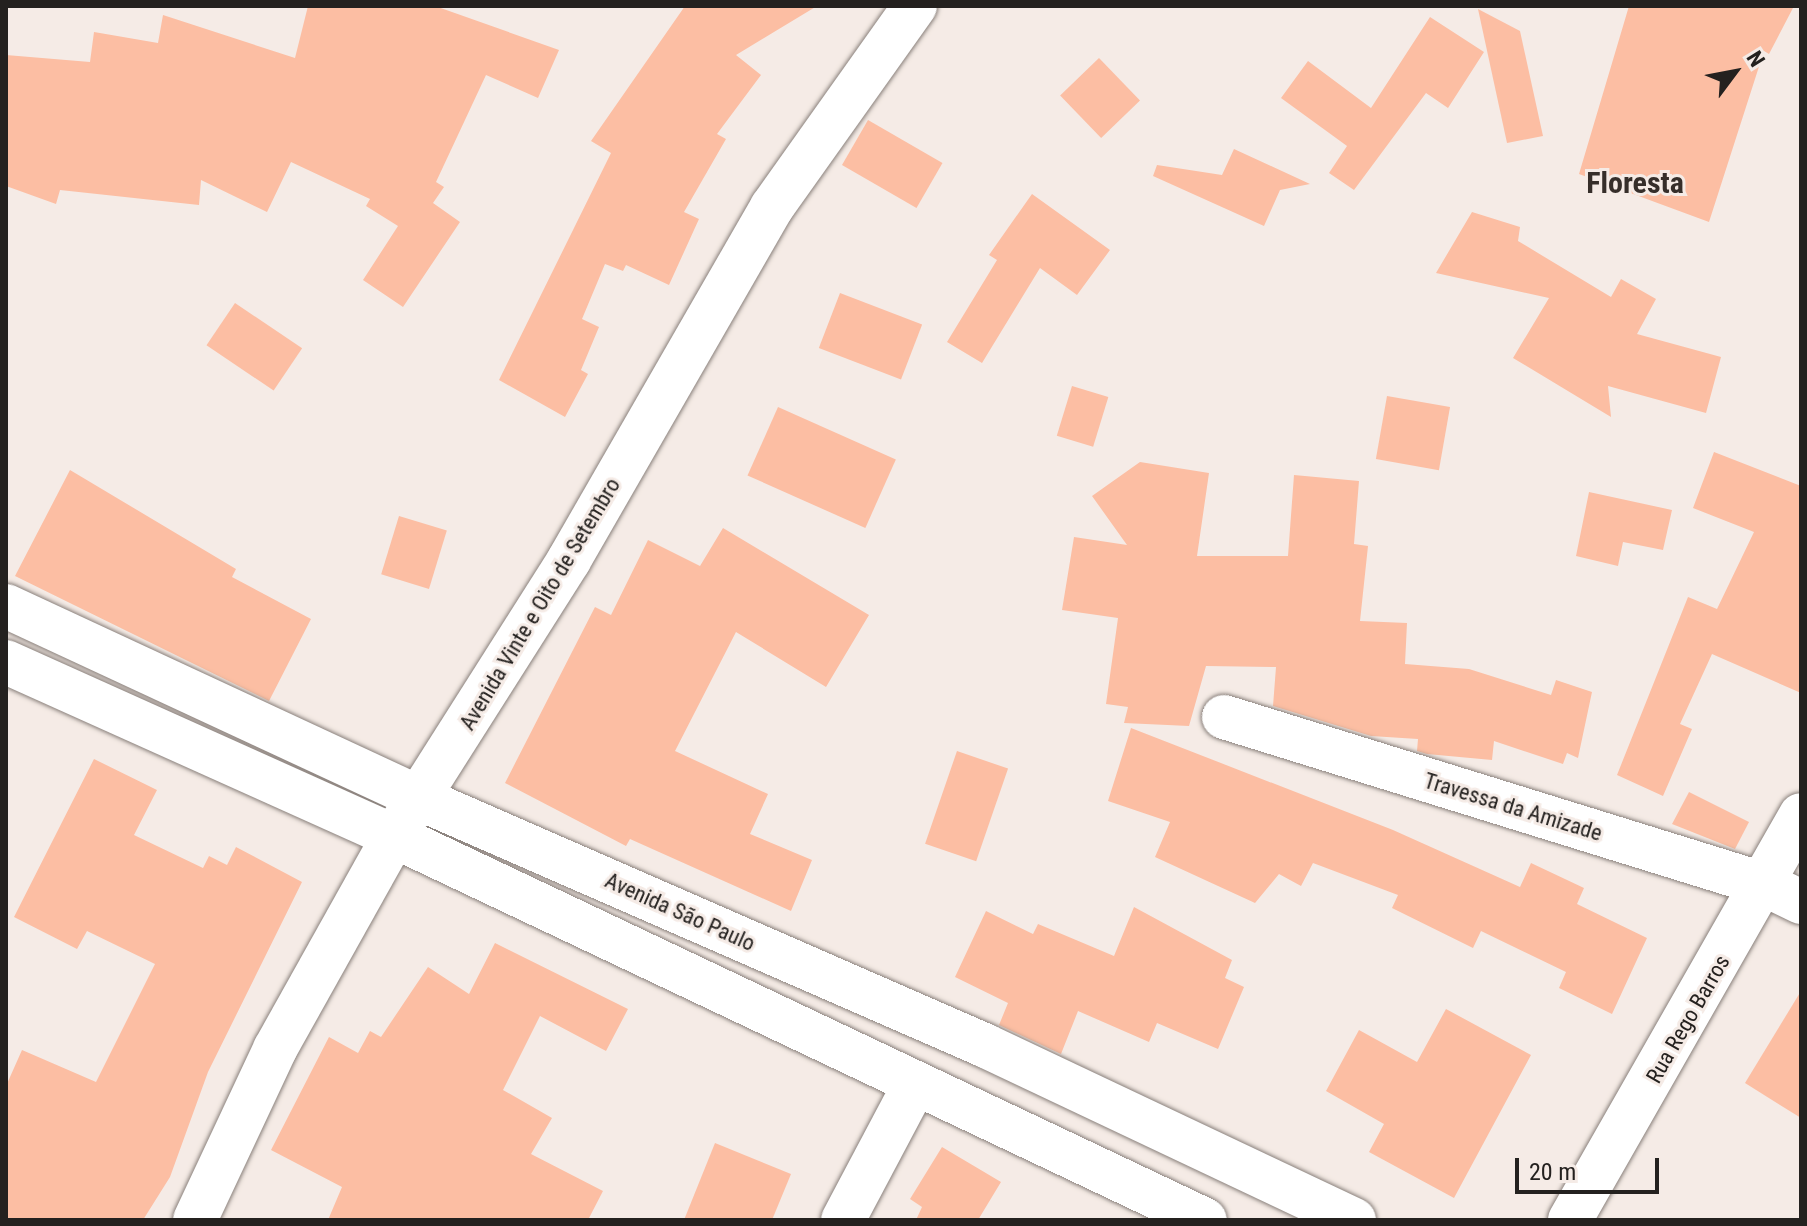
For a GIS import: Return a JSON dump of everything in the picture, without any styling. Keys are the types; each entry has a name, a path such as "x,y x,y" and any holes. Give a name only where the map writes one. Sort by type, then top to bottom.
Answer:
{"street":[{"name":"Avenida Vinte e Oito de Setembro","path":"195,1220 275,1049 394,836 423,800 772,207 915,6"},
{"name":"Avenida São Paulo","path":"6,606 423,800 986,1046 1354,1220"},
{"path":"6,662 394,836 1205,1220"},
{"name":"Travessa da Amizade","path":"1224,717 1784,894"},
{"name":"Rua Rego Barros","path":"1570,1220 1784,894 1801,815"},
{"path":"957,1104 986,1046"},
{"path":"843,1220 915,1084"}],"building":[{"path":"308,6 435,6 559,50 538,98 486,75 436,182 444,187 433,203 460,222 403,307 363,280 398,226 366,206 370,199 291,162 267,212 201,180 199,205 60,190 56,204 6,186 6,55 90,62 94,32 158,43 163,15 295,58"},
{"path":"685,6 817,6 736,55 761,75 717,134 726,139 684,212 699,219 669,285 626,265 623,271 605,264 582,319 599,327 581,370 588,374 565,417 499,380 611,153 591,141"},
{"path":"1629,6 1794,6 1769,54 1764,51 1709,222 1579,174"},
{"path":"1478,9 1520,31 1543,136 1507,143"},
{"path":"1430,17 1484,52 1448,108 1426,93 1354,190 1329,173 1347,146 1281,98 1308,61 1371,108"},
{"path":"1099,58 1140,100 1101,138 1060,96"},
{"path":"868,120 942,163 916,208 842,165"},
{"path":"1234,149 1310,184 1280,190 1264,226 1153,176 1157,165 1222,175"},
{"path":"1032,194 1110,250 1077,295 1040,268 982,363 947,342 997,260 989,255"},
{"path":"1472,212 1520,227 1518,241 1611,297 1621,279 1656,299 1637,334 1721,357 1706,413 1608,386 1611,417 1513,358 1549,298 1436,273"},
{"path":"840,293 922,325 901,380 819,348"},
{"path":"235,303 302,348 274,391 206,345"},
{"path":"1072,386 1108,397 1093,447 1057,436"},
{"path":"1387,396 1450,407 1439,470 1376,459"},
{"path":"778,407 896,459 865,528 747,476"},
{"path":"1714,452 1801,486 1801,693 1712,654 1680,724 1692,729 1663,796 1617,775 1688,597 1717,609 1754,532 1693,508"},
{"path":"1140,462 1209,473 1197,556 1288,556 1294,475 1359,481 1354,544 1368,546 1360,621 1407,623 1405,664 1469,669 1551,695 1556,680 1592,692 1578,758 1567,753 1563,764 1494,741 1492,760 1417,751 1418,739 1371,736 1273,706 1276,667 1206,666 1189,726 1124,723 1128,707 1106,704 1118,618 1062,610 1074,537 1127,545 1092,496"},
{"path":"70,470 236,569 232,577 311,619 269,701 15,576"},
{"path":"1589,492 1672,510 1663,550 1623,542 1618,566 1576,556"},
{"path":"399,516 447,531 429,589 381,574"},
{"path":"723,528 869,615 826,687 736,632 675,751 768,794 750,834 812,860 791,911 630,839 626,846 505,783 595,607 611,615 648,540 700,566"},
{"path":"1131,728 1393,830 1520,887 1531,863 1584,888 1577,904 1647,938 1612,1014 1559,988 1566,972 1481,931 1473,948 1392,908 1398,895 1313,863 1301,886 1279,874 1255,903 1155,857 1170,822 1108,801"},
{"path":"957,751 1008,769 976,861 925,844"},
{"path":"94,759 157,790 134,835 203,868 209,856 227,865 236,847 302,882 208,1072 170,1177 143,1220 6,1220 6,1086 22,1050 96,1082 155,964 87,931 77,949 14,917"},
{"path":"1689,792 1749,822 1735,849 1672,824"},
{"path":"1134,907 1232,960 1225,978 1244,987 1218,1049 1157,1023 1149,1042 1078,1011 1061,1054 999,1025 1008,1003 955,977 986,911 1033,934 1038,924 1114,956"},
{"path":"495,943 628,1009 606,1051 540,1016 503,1090 552,1118 531,1154 603,1191 588,1220 328,1220 342,1187 271,1150 329,1037 358,1053 370,1031 381,1037 428,967 469,994"},
{"path":"1801,991 1801,1118 1745,1083"},
{"path":"1446,1009 1531,1055 1454,1198 1369,1152 1384,1124 1326,1091 1359,1030 1417,1062"},
{"path":"715,1143 791,1174 772,1220 684,1220"},
{"path":"942,1147 1001,1182 978,1220 916,1220 922,1207 910,1199"}],"district":[{"name":"Floresta","path":"1635,183"}]}
